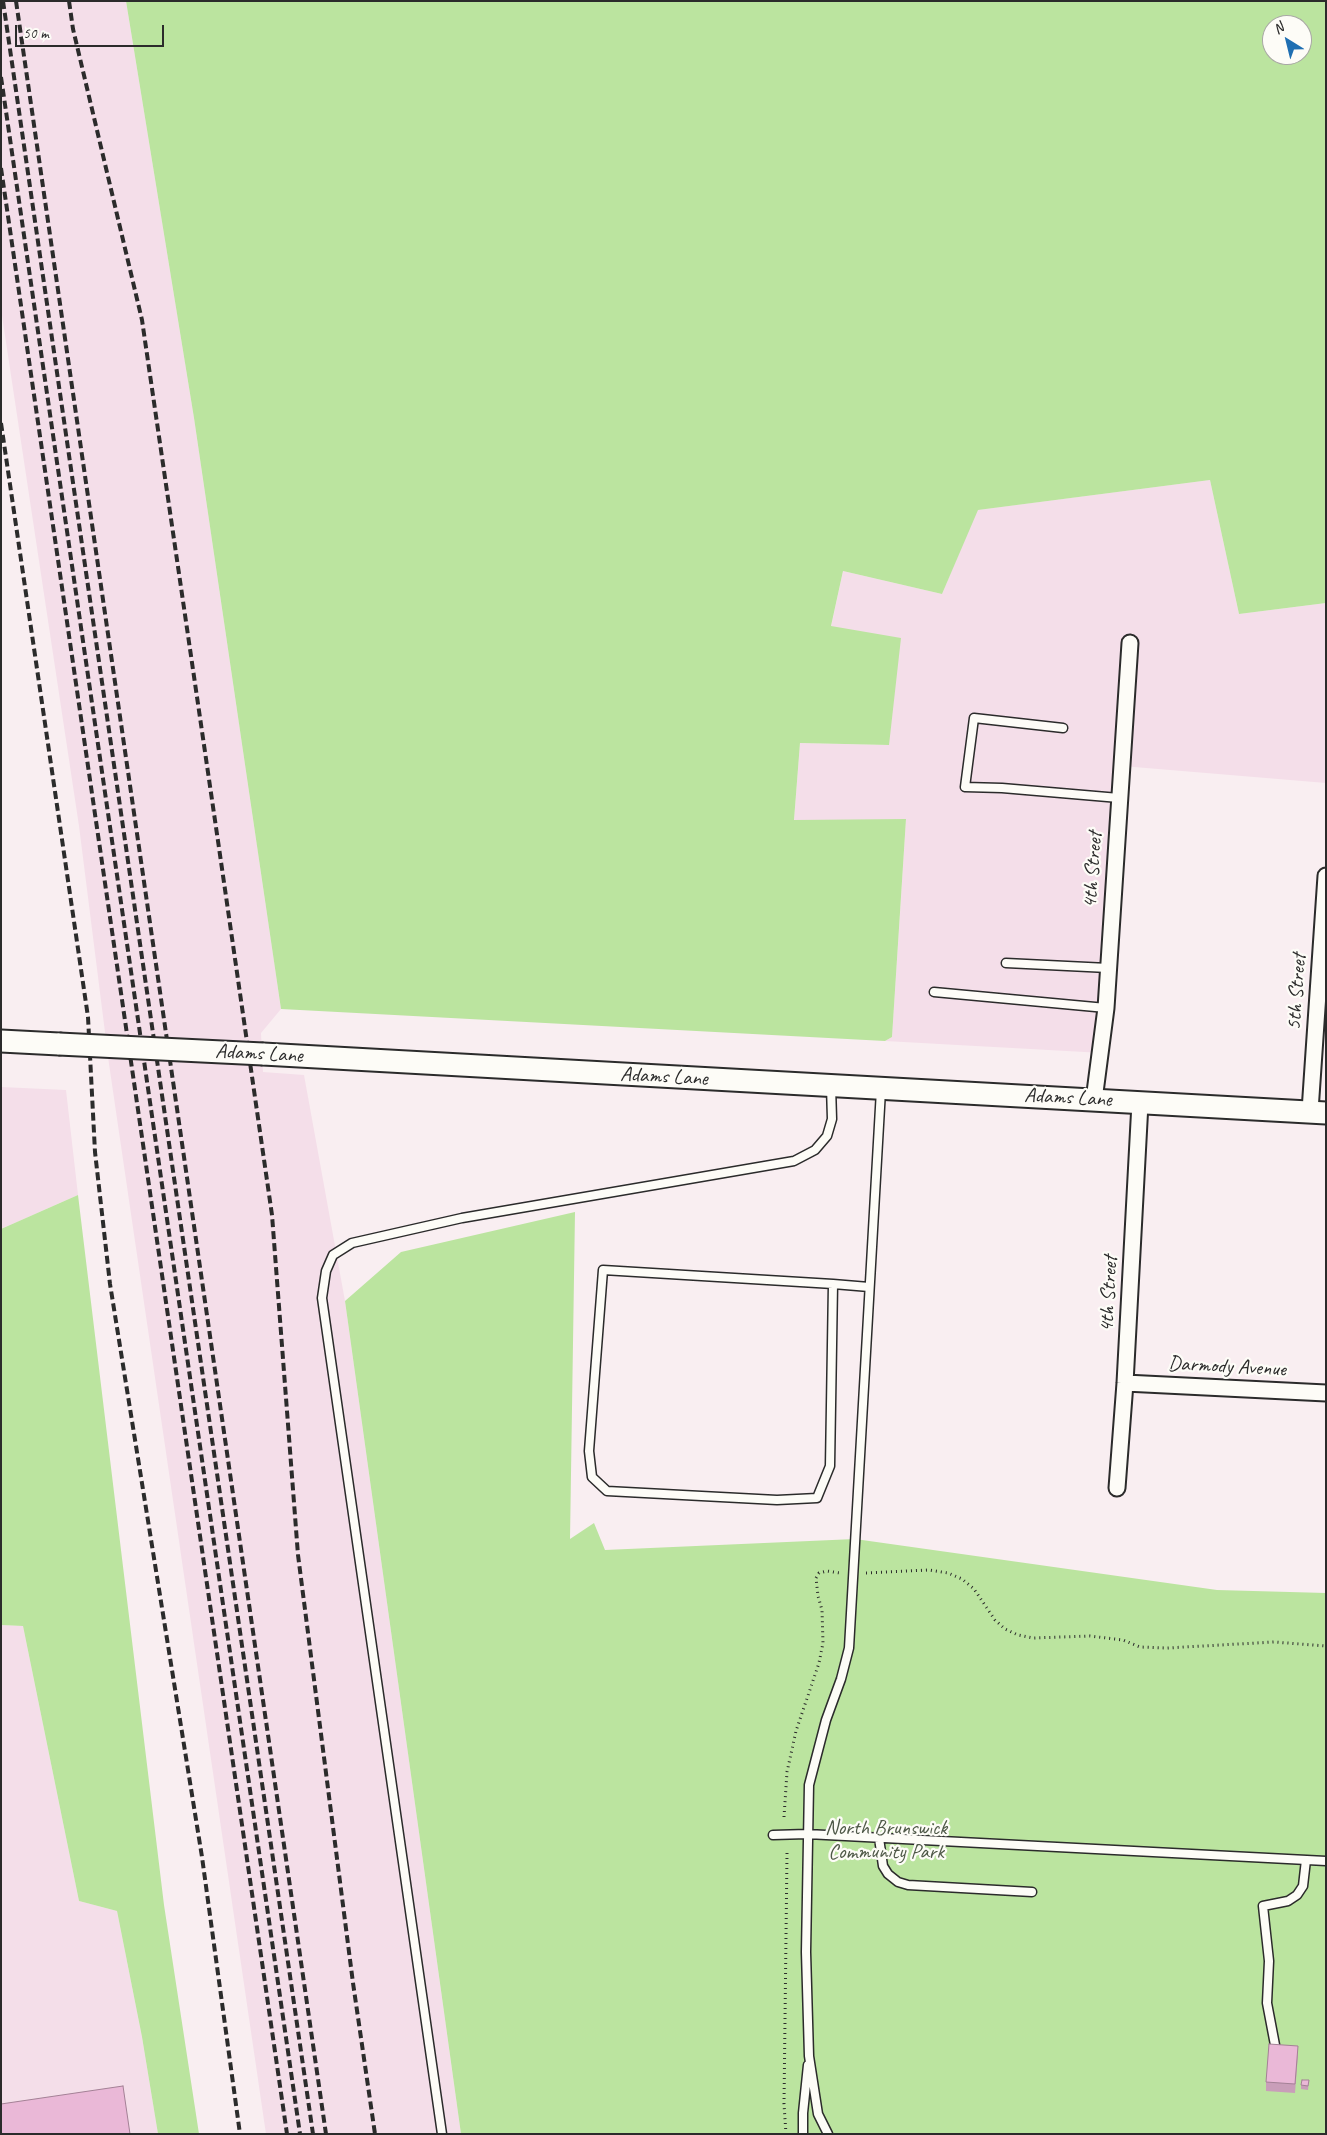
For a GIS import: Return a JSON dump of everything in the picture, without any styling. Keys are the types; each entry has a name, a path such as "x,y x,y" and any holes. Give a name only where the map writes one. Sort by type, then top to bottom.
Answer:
{"street":[{"name":"4th Street","path":"1094,1100 1106,1008 1130,643"},
{"name":"5th Street","path":"1318,1112 1326,876"},
{"name":"Adams Lane","path":"1,1041 1318,1112"},
{"name":"4th Street","path":"1117,1488 1125,1383 1140,1103"},
{"name":"Darmody Avenue","path":"1125,1383 1326,1393"}],"lane":[{"path":"1063,728 974,718 965,787 1002,788 1119,798"},
{"path":"1006,964 1108,968"},
{"path":"934,992 1106,1008"},
{"path":"442,2134 322,1298 326,1271 333,1255 352,1243 462,1218 794,1161 815,1150 827,1136 832,1119 830,1086"},
{"path":"828,2134 818,2114 809,2056 806,1952 807,1834 810,1778 849,1648 881,1088"},
{"path":"833,1284 830,1466 817,1498 777,1500 607,1491 592,1477 590,1451 604,1270 833,1284 869,1287"},
{"path":"773,1835 807,1834 1326,1861"},
{"path":"879,1838 883,1866 898,1882 908,1886 1032,1892"},
{"path":"1275,2045 1267,2003 1268,1962 1263,1906 1288,1901 1297,1894 1303,1886 1306,1860"},
{"path":"803,2134 803,2113 809,2056"}],"path":[{"path":"866,1573 929,1570 948,1573 962,1579 974,1589 995,1620 1005,1629 1018,1635 1033,1638 1090,1636 1123,1640 1140,1647 1167,1648 1274,1642 1326,1646"},
{"path":"784,1817 787,1772 794,1739 819,1663 823,1643 822,1610 816,1578 819,1573 827,1571 841,1573"},
{"path":"786,2134 784,2104 787,1853"}],"shaded area":[{"path":"1,1 126,1 194,418 281,1009 261,1033 263,1072 304,1075 345,1301 461,2134 266,2134 109,1064 79,826 1,309"},
{"path":"1210,480 1239,614 1326,603 1326,783 1122,766 1103,1053 885,1041 892,1037 906,820 794,821 800,743 888,745 831,627 843,571 942,594 977,510"},
{"path":"1,1087 66,1090 78,1195 1,1229"},
{"path":"1,1625 23,1626 79,1901 117,1911 142,2037 158,2134 1,2134"}],"green space":[{"path":"126,1 1326,1 1326,603 1239,614 1210,480 978,510 942,594 843,571 831,626 901,638 889,745 800,743 794,820 906,819 892,1037 885,1041 281,1009 194,418"},
{"path":"78,1195 164,1905 199,2134 158,2134 142,2037 117,1911 79,1901 23,1626 1,1625 1,1229"},
{"name":"North Brunswick Community Park","path":"575,1212 570,1539 594,1523 605,1550 855,1539 1217,1590 1326,1593 1326,2134 461,2134 345,1301 401,1252"}],"building":[{"path":"1269,2044 1298,2046 1295,2084 1266,2082"},
{"path":"1302,2080 1309,2080 1308,2086 1301,2085"},
{"path":"123,2086 130,2134 1,2134 1,2104"}],"railway":[{"path":"3,1 313,2134"},
{"path":"16,1 326,2134"},
{"path":"69,1 73,29 142,320 272,1215 298,1555 353,1983 375,2134"},
{"path":"1,77 300,2134"},
{"path":"1,168 287,2134"},
{"path":"1,423 88,1017 95,1152 110,1284 202,1857 240,2134"}]}
